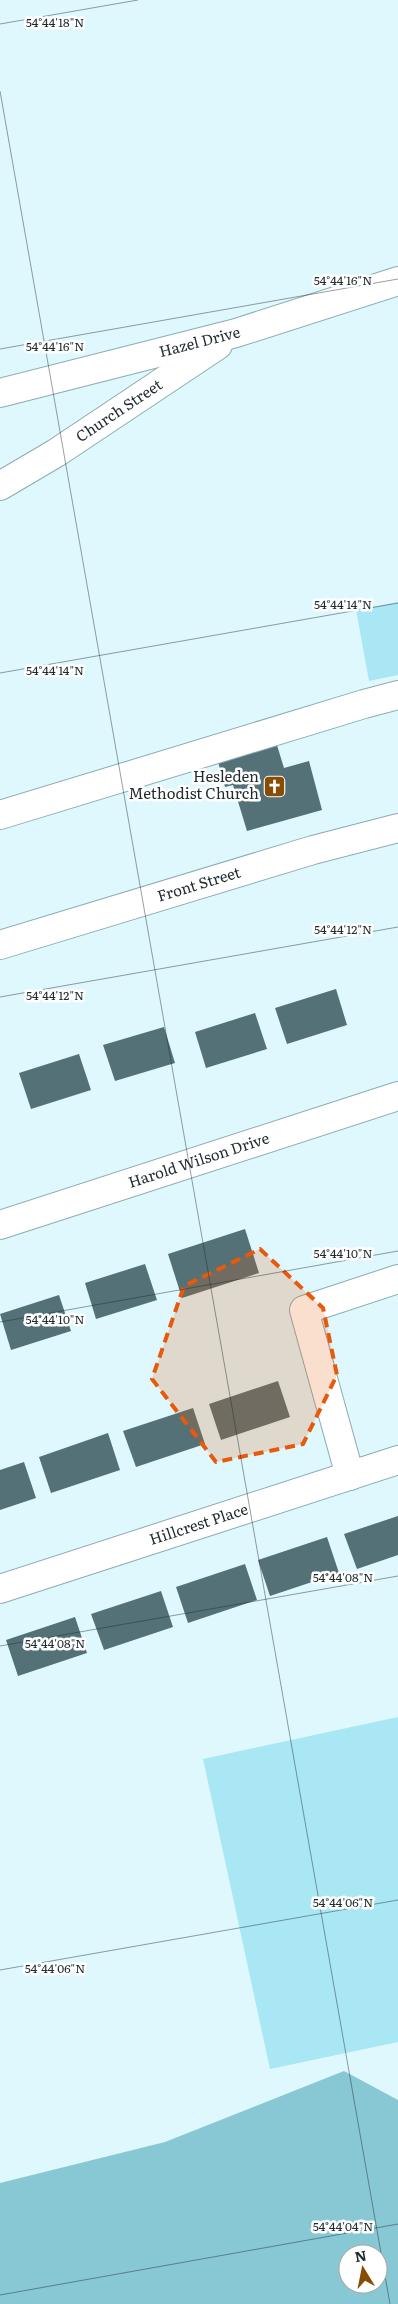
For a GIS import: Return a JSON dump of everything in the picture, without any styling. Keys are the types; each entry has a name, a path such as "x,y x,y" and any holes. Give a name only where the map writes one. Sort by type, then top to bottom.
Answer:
{"street":[{"name":"Hazel Drive","path":"0,393 236,333 398,281"},
{"name":"Church Street","path":"0,486 56,452 236,333"},
{"path":"0,815 398,695"},
{"name":"Front Street","path":"0,945 313,850 398,828"},
{"name":"Harold Wilson Drive","path":"0,1225 398,1096"},
{"path":"350,1476 304,1310 398,1280"},
{"name":"Hillcrest Place","path":"0,1589 398,1460"}],"highlighted area":[{"path":"260,1249 323,1308 337,1375 303,1444 216,1462 152,1379 184,1286"}],"shaded area":[{"path":"398,602 398,675 369,681 356,610"},
{"path":"398,1717 398,2042 270,2069 203,1759"},
{"path":"344,2071 398,2100 398,2304 0,2304 0,2183 165,2142"}],"building":[{"name":"Hesleden Methodist Church","path":"276,742 284,768 309,761 322,810 247,831 233,785 225,787 217,758"},
{"path":"336,989 347,1025 287,1044 275,1008"},
{"path":"255,1013 267,1049 206,1068 195,1032"},
{"path":"164,1027 175,1063 115,1081 103,1045"},
{"path":"79,1054 91,1090 31,1109 19,1073"},
{"path":"245,1229 259,1273 182,1298 168,1254"},
{"path":"145,1264 157,1300 96,1319 85,1283"},
{"path":"59,1295 71,1331 11,1350 0,1314"},
{"path":"278,1381 290,1417 221,1440 209,1404"},
{"path":"193,1408 205,1444 136,1467 123,1431"},
{"path":"108,1433 120,1470 51,1493 39,1457"},
{"path":"24,1462 36,1498 0,1510 0,1470"},
{"path":"398,1516 398,1555 357,1569 344,1534"},
{"path":"327,1537 339,1573 270,1596 258,1560"},
{"path":"245,1564 257,1600 188,1623 176,1587"},
{"path":"161,1591 173,1627 104,1650 91,1614"},
{"path":"75,1617 87,1653 18,1676 6,1640"}],"place":[{"name":"Hesleden Methodist Church","path":"275,786"}]}
